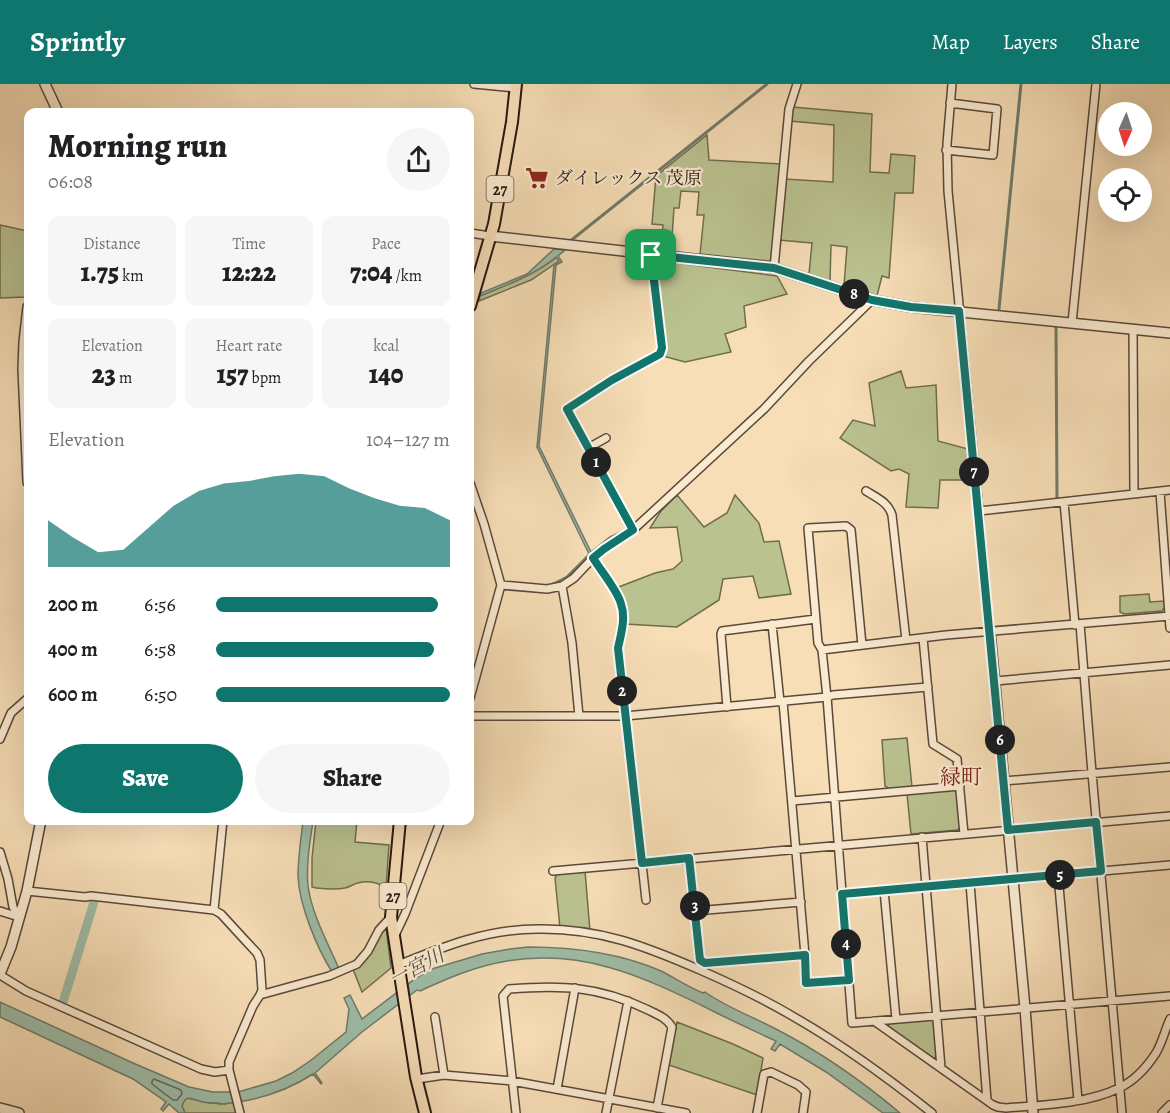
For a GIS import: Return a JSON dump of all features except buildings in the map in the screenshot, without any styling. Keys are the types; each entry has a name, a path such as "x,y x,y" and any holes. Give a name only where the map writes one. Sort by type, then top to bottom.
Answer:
{"main road":[{"name":"27","path":"474,291 490,236 512,123 516,86"},
{"name":"27","path":"400,825 391,917 417,1079 426,1110"}],"street":[{"path":"45,84 56,108"},
{"path":"474,84 516,86"},
{"path":"774,268 789,109 796,84"},
{"path":"952,84 946,150 948,191 1033,1109"},
{"path":"1072,323 1095,84"},
{"path":"946,150 993,155 996,120 996,109 950,103"},
{"path":"474,234 774,268 872,300 911,307 1170,333"},
{"path":"633,530 567,409 612,380 660,354 662,348 651,255"},
{"path":"501,585 547,589 562,586 574,578 604,549 633,530 764,409 809,361 872,300"},
{"path":"1133,329 1134,494"},
{"path":"24,342 24,378"},
{"path":"588,448 606,438"},
{"path":"979,511 1170,490"},
{"path":"866,491 886,503 892,515 906,640"},
{"path":"1160,492 1168,565 1170,627"},
{"path":"474,495 501,585 474,683"},
{"path":"1064,502 1084,673 1122,1113"},
{"path":"862,645 851,530 846,526 808,528 816,619 827,697 852,1023 1170,996"},
{"path":"593,558 618,596 622,608 623,626 618,648 646,900"},
{"path":"562,586 572,643 579,717"},
{"path":"822,650 923,638 1170,616"},
{"path":"727,707 722,631 816,619"},
{"path":"772,624 792,801 806,983 849,980"},
{"path":"923,638 933,744 957,759 964,834"},
{"path":"995,681 1170,665"},
{"path":"474,717 625,716 928,687"},
{"path":"0,739 11,713 24,702"},
{"path":"1004,781 1170,766"},
{"path":"792,801 960,786"},
{"path":"553,871 1170,816"},
{"path":"40,825 27,891 11,947 0,975 26,991 201,1069 215,1072 229,1071"},
{"path":"214,910 222,825"},
{"path":"394,936 405,914 439,825"},
{"path":"922,837 941,1068"},
{"path":"0,852 13,907 19,916"},
{"path":"689,858 700,960 705,963 805,955"},
{"path":"842,894 1170,865"},
{"path":"1058,875 1078,1100"},
{"path":"969,883 987,1100"},
{"path":"884,890 896,1019"},
{"path":"27,891 214,910 221,914 259,957 262,985 260,995 228,1062 240,1113"},
{"path":"695,911 801,902"},
{"path":"0,911 19,916"},
{"path":"260,995 329,976 357,964 365,957 379,930 391,917"},
{"path":"399,968 451,944 488,934 538,929 583,932 618,938 661,953 791,1015 849,1051 932,1113"},
{"path":"516,1113 503,996 509,989 545,986 606,993 668,1020 672,1027 657,1108"},
{"path":"557,1089 575,988"},
{"path":"606,1113 628,1001"},
{"path":"435,1017 444,1075"},
{"path":"874,1021 998,1107 1033,1109 1100,1095 1120,1088 1142,1071 1157,1051 1170,1019"},
{"path":"757,1113 764,1074 771,1072 798,1085 806,1092 803,1113"},
{"path":"417,1079 444,1075 512,1081 686,1113"},
{"path":"1162,1113 1170,1106"},
{"path":"0,1108 19,1113"}],"shaded area":[{"path":"792,107 872,114 870,172 889,173 891,154 915,156 913,193 895,193 889,278 882,276 877,296 844,285 847,247 831,245 830,281 809,274 812,243 779,240 785,179 833,182 834,125 790,121"},
{"path":"707,135 709,160 782,164 773,256 770,261 700,254 704,215 697,215 699,192 681,191 679,208 674,208 671,251 660,249 663,225 652,224 656,176"},
{"path":"0,225 24,230 24,297 0,298"},
{"path":"557,257 559,261 531,280 479,301 480,296 529,275"},
{"path":"661,261 777,276 787,294 744,306 746,327 725,334 731,352 685,362 663,356 666,351 655,268"},
{"path":"901,371 906,388 936,385 938,441 968,449 972,480 940,480 938,508 906,507 909,474 899,469 891,471 840,438 853,420 875,426 869,383"},
{"path":"677,495 704,527 727,513 735,495 759,523 764,542 779,541 791,594 759,598 753,576 723,579 719,600 677,627 625,624 616,588 655,573 673,569 682,561 677,527 650,528 661,511"},
{"path":"1149,594 1150,602 1164,601 1165,607 1162,611 1124,614 1120,612 1120,596"},
{"path":"907,738 912,787 890,789 885,786 882,740"},
{"path":"954,790 957,792 960,827 958,830 911,834 907,794"},
{"path":"316,825 357,825 355,842 389,845 386,887 365,882 338,889 312,887"},
{"path":"585,871 590,931 560,928 555,878 558,873"},
{"path":"386,927 391,968 362,992 353,969 381,930"},
{"path":"932,1019 935,1022 938,1057 932,1058 888,1027 890,1023"},
{"path":"677,1022 763,1058 757,1095 669,1065"},
{"path":"187,1098 210,1103 234,1102 237,1113 185,1113 182,1106"}],"water":[{"path":"554,249 565,250 558,256 562,262 556,265 539,446 591,552 610,537 627,529 584,448 628,530 610,538 563,581 552,584 566,577 589,554 537,447 554,265 559,261 556,257 529,275 480,296 481,293 527,274"},
{"path":"303,825 312,825 308,861 308,886 317,918 339,969 332,972 310,926 299,887 298,862"},
{"name":"一宮川","path":"528,947 562,948 613,955 661,971 807,1046 855,1078 900,1113 883,1113 826,1072 780,1044 775,1051 771,1049 776,1041 681,995 633,975 585,962 560,959 534,958 496,963 462,973 420,991 417,990 362,1032 315,1073 321,1084 313,1074 280,1091 244,1101 219,1104 188,1098 182,1106 185,1113 179,1113 169,1104 163,1111 161,1109 166,1102 133,1079 0,1017 0,1002 189,1087 213,1092 238,1092 276,1081 292,1073 346,1032 349,1009 344,998 350,995 362,1019 416,978 432,969 482,954"}],"waterway":[{"path":"569,242 767,84"},
{"path":"999,309 1021,84"},
{"path":"1056,326 1057,500"},
{"path":"63,1002 94,902"}],"place":[{"name":"ダイレックス 茂原","path":"537,178"}],"district":[{"name":"緑町","path":"961,777"}],"route":[{"path":"651,255 774,268 872,300 911,307 959,311 1008,830 1096,822 1101,871 842,894 849,980 806,983 805,955 705,963 700,960 689,858 642,863 618,648 623,626 622,608 618,596 593,558 633,530 567,409 612,380 660,354 662,348 651,255"}]}
